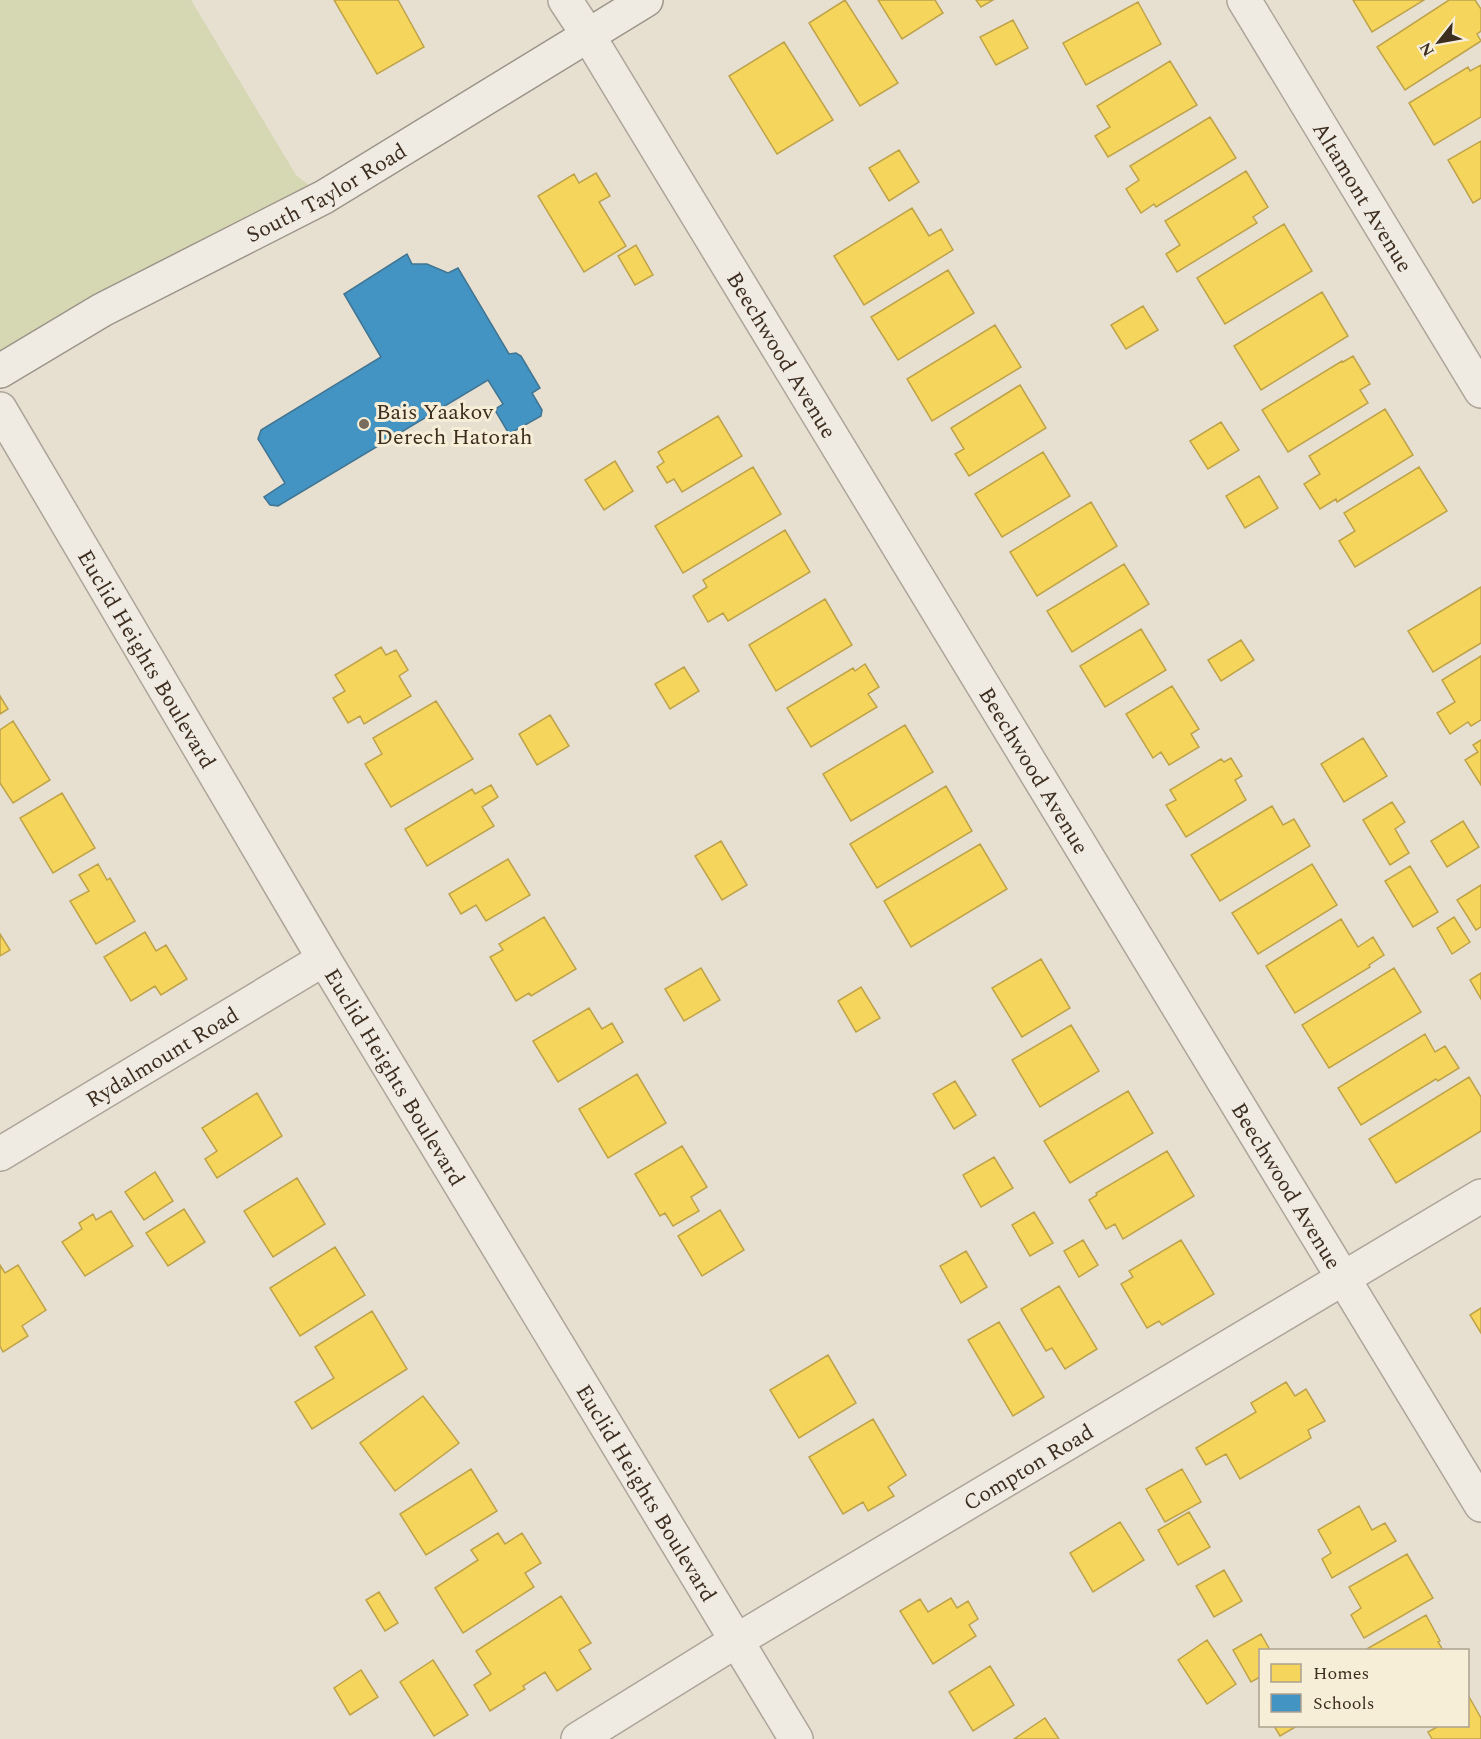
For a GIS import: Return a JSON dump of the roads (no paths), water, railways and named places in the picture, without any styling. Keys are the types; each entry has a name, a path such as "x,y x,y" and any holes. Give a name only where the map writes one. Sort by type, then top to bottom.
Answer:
{"street":[{"name":"Beechwood Avenue","path":"565,0 1481,1505"},
{"name":"South Taylor Road","path":"0,371 102,310 324,197 646,0"},
{"name":"Altamont Avenue","path":"1244,0 1481,392"},
{"name":"Euclid Heights Boulevard","path":"0,409 324,959 796,1739"},
{"name":"Rydalmount Road","path":"0,1154 324,959"},
{"name":"Compton Road","path":"578,1739 736,1641 1481,1196"}],"place":[{"name":"Bais Yaakov Derech Hatorah","path":"364,424"}]}
